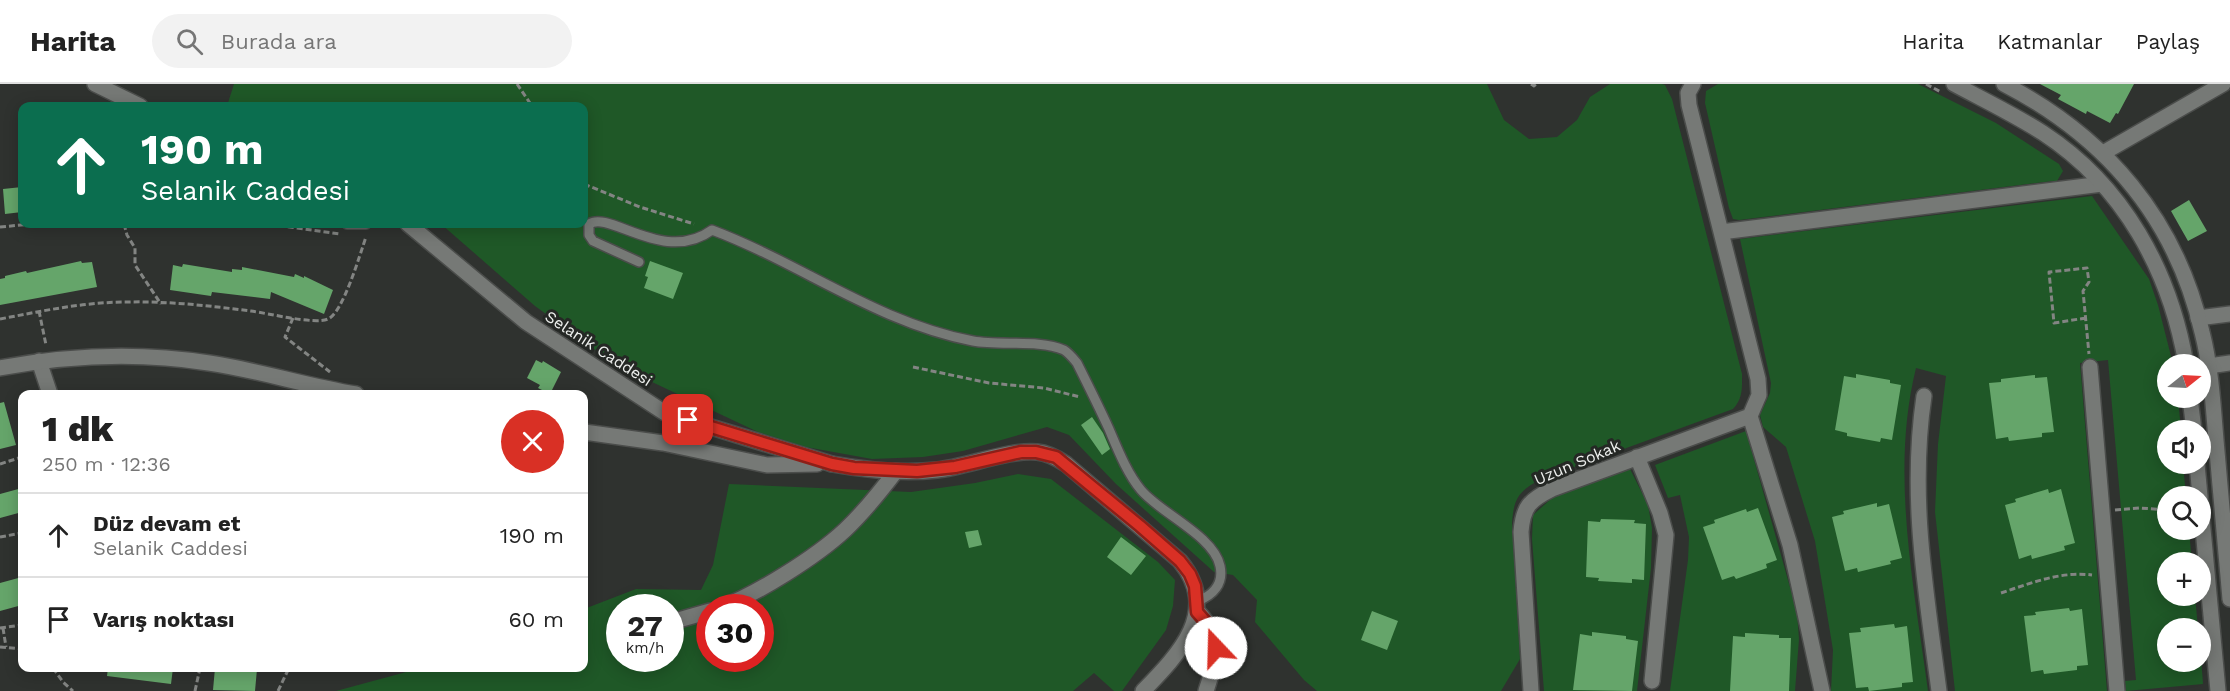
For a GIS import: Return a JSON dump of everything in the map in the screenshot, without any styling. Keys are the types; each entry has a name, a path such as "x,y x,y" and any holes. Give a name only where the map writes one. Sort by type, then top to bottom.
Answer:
{"street":[{"path":"95,84 132,102"},
{"path":"1693,84 1689,93 1689,105 1758,379 1759,395 1750,416 1790,545 1822,691"},
{"path":"1954,84 2042,133 2084,165 2102,184 2139,233 2157,264 2172,303 2184,354"},
{"path":"2004,84 2052,112 2087,138 2132,185 2163,229 2180,263 2198,318 2206,354"},
{"path":"2103,153 2223,84"},
{"path":"1721,232 2102,184"},
{"name":"Selanik Caddesi","path":"413,228 526,322 665,413 832,464"},
{"path":"2198,318 2230,314"},
{"path":"0,368 107,355 190,360 238,368 329,390"},
{"path":"44,361 49,390"},
{"path":"2211,366 2230,363"},
{"path":"2090,367 2117,691"},
{"path":"2211,388 2230,599"},
{"path":"1923,396 1917,458 1918,528 1939,691"},
{"name":"Uzun Sokak","path":"1531,691 1521,532 1525,509 1538,496 1552,489 1750,416"},
{"path":"588,433 663,443 767,465 832,464 896,471 936,470 1021,452 1036,452 1056,457 1180,561 1190,574 1195,586 1198,607 1193,626 1184,643 1143,691"},
{"path":"1637,457 1660,513 1666,535 1652,681"},
{"path":"747,594 781,576 827,545 862,513 896,471"},
{"path":"2198,474 2218,691"},
{"path":"1198,607 1212,629 1216,648 1214,665 1206,691"}],"lane":[{"path":"639,262 593,241 589,235 589,224 600,221 641,236 677,243 697,240 712,230 740,240 882,311 925,329 973,341 1038,345 1062,350 1071,355 1077,363 1125,464 1142,492 1202,539 1220,566 1220,578 1215,592 1198,607"}],"path":[{"path":"518,84 529,102"},
{"path":"1531,84 1534,86 1536,84"},
{"path":"588,186 640,207 712,230"},
{"path":"0,227 18,225"},
{"path":"125,228 135,248 135,265 161,304"},
{"path":"300,228 347,234"},
{"path":"0,319 39,311 128,302 218,308 325,320 332,316 341,303 366,237 356,236"},
{"path":"2086,318 2054,323 2049,272 2087,268 2089,282 2083,291 2086,318 2090,367"},
{"path":"39,311 44,361"},
{"path":"293,318 285,337 335,376 333,390"},
{"path":"914,367 989,383 1044,388 1074,395 1097,404"},
{"path":"0,464 18,458"},
{"path":"2102,512 2139,508 2157,509"},
{"path":"0,537 18,534"},
{"path":"2001,593 2065,575 2090,574 2107,578"},
{"path":"7,647 1,628 18,625"},
{"path":"0,647 18,648"},
{"path":"56,672 73,691"},
{"path":"195,691 199,672"},
{"path":"278,691 287,672"}],"green space":[{"path":"234,84 1487,84 1504,120 1529,139 1557,137 1577,120 1590,97 1610,84 1662,84 1665,85 1672,99 1742,374 1741,393 1733,409 1539,480 1522,492 1514,507 1512,523 1520,659 1501,691 1317,691 1304,680 1255,622 1257,600 1233,575 1214,572 1116,484 1069,435 1047,427 963,451 923,457 872,459 806,447 758,432 616,365 535,306 446,228 588,228 588,102 228,102"},
{"path":"1718,84 1918,84 1996,123 2059,164 2063,171 2057,181 1733,219 1705,103 1706,91"},
{"path":"2092,196 2149,279 2170,354 2157,354 2157,408 2179,408 2180,420 2157,420 2157,474 2184,474 2185,486 2157,486 2157,540 2190,540 2191,552 2157,552 2157,606 2196,606 2197,618 2157,618 2157,672 2202,672 2203,684 2126,691 2125,681 2136,680 2108,360 2080,363 2107,691 1955,691 1935,512 1938,444 1946,376 1916,368 1908,408 1905,489 1911,570 1928,691 1831,691 1833,650 1815,541 1786,447 1763,427 1760,415 1770,393 1771,383 1740,239"},
{"path":"1746,431 1797,612 1799,639 1795,691 1670,691 1688,560 1689,537 1680,495 1668,498 1655,465"},
{"path":"1630,469 1648,505 1652,528 1651,568 1637,691 1544,691 1532,539 1533,515 1552,498"},
{"path":"1018,474 1051,479 1158,562 1175,580 1173,606 1166,630 1122,691 1114,691 1094,673 1073,691 336,691 406,672 588,672 588,607 606,601 606,672 684,672 684,594 623,594 636,589 701,590 713,565 729,484 911,492"}],"building":[{"path":"2040,84 2134,84 2118,114 2116,113 2110,123 2087,111 2086,114 2058,99 2061,95"},
{"path":"18,187 18,212 5,214 3,189"},
{"path":"2189,200 2207,231 2188,241 2171,211"},
{"path":"81,261 82,263 92,262 97,287 0,305 0,279 5,276"},
{"path":"650,261 683,273 673,299 644,288"},
{"path":"183,264 232,272 232,269 242,270 242,267 294,277 295,274 333,290 324,314 271,292 270,299 212,292 211,296 170,290 173,265 182,267"},
{"path":"536,360 542,363 543,361 561,372 552,390 542,390 538,388 540,385 527,378"},
{"path":"1856,374 1890,380 1890,383 1901,385 1892,440 1881,438 1880,442 1847,436 1847,433 1835,430 1844,376 1856,378"},
{"path":"2035,375 2035,378 2047,377 2054,432 2042,433 2042,437 2009,441 2008,437 1996,439 1989,383 2001,382 2001,379"},
{"path":"4,402 16,445 0,449 0,403"},
{"path":"1092,417 1110,449 1102,455 1081,425"},
{"path":"18,489 18,513 0,518 0,494"},
{"path":"2048,489 2049,493 2061,489 2075,543 2064,546 2065,550 2032,559 2031,555 2019,559 2005,505 2016,502 2015,499"},
{"path":"1877,503 1877,507 1889,504 1902,558 1890,561 1891,564 1858,572 1857,568 1845,571 1832,517 1844,514 1843,511"},
{"path":"1758,508 1777,560 1766,564 1767,568 1736,579 1734,576 1722,580 1703,527 1715,523 1714,520 1746,509 1747,512"},
{"path":"1601,519 1635,520 1634,523 1646,524 1644,580 1632,579 1632,583 1598,581 1599,578 1586,577 1588,521 1600,522"},
{"path":"978,530 982,545 969,548 965,532"},
{"path":"1121,537 1146,556 1131,575 1107,557"},
{"path":"18,578 18,606 0,611 0,583"},
{"path":"2069,608 2070,611 2082,609 2088,665 2077,666 2077,670 2044,674 2043,670 2031,672 2024,616 2036,615 2035,612"},
{"path":"1372,611 1398,621 1387,650 1361,640"},
{"path":"1894,624 1895,628 1907,626 1913,682 1902,683 1902,687 1869,691 1868,687 1856,688 1849,633 1861,632 1860,628"},
{"path":"1592,632 1626,636 1626,639 1638,641 1632,691 1573,690 1580,634 1592,636"},
{"path":"1745,633 1791,638 1789,691 1730,691 1733,636 1745,637"},
{"path":"108,672 172,672 171,684 107,676"},
{"path":"215,672 257,672 255,691 213,690"}],"route":[{"path":"688,420 832,464 854,468 896,471 936,470 1021,452 1036,452 1056,457 1180,561 1190,574 1195,586 1198,601 1197,612 1212,629 1216,648"}]}
